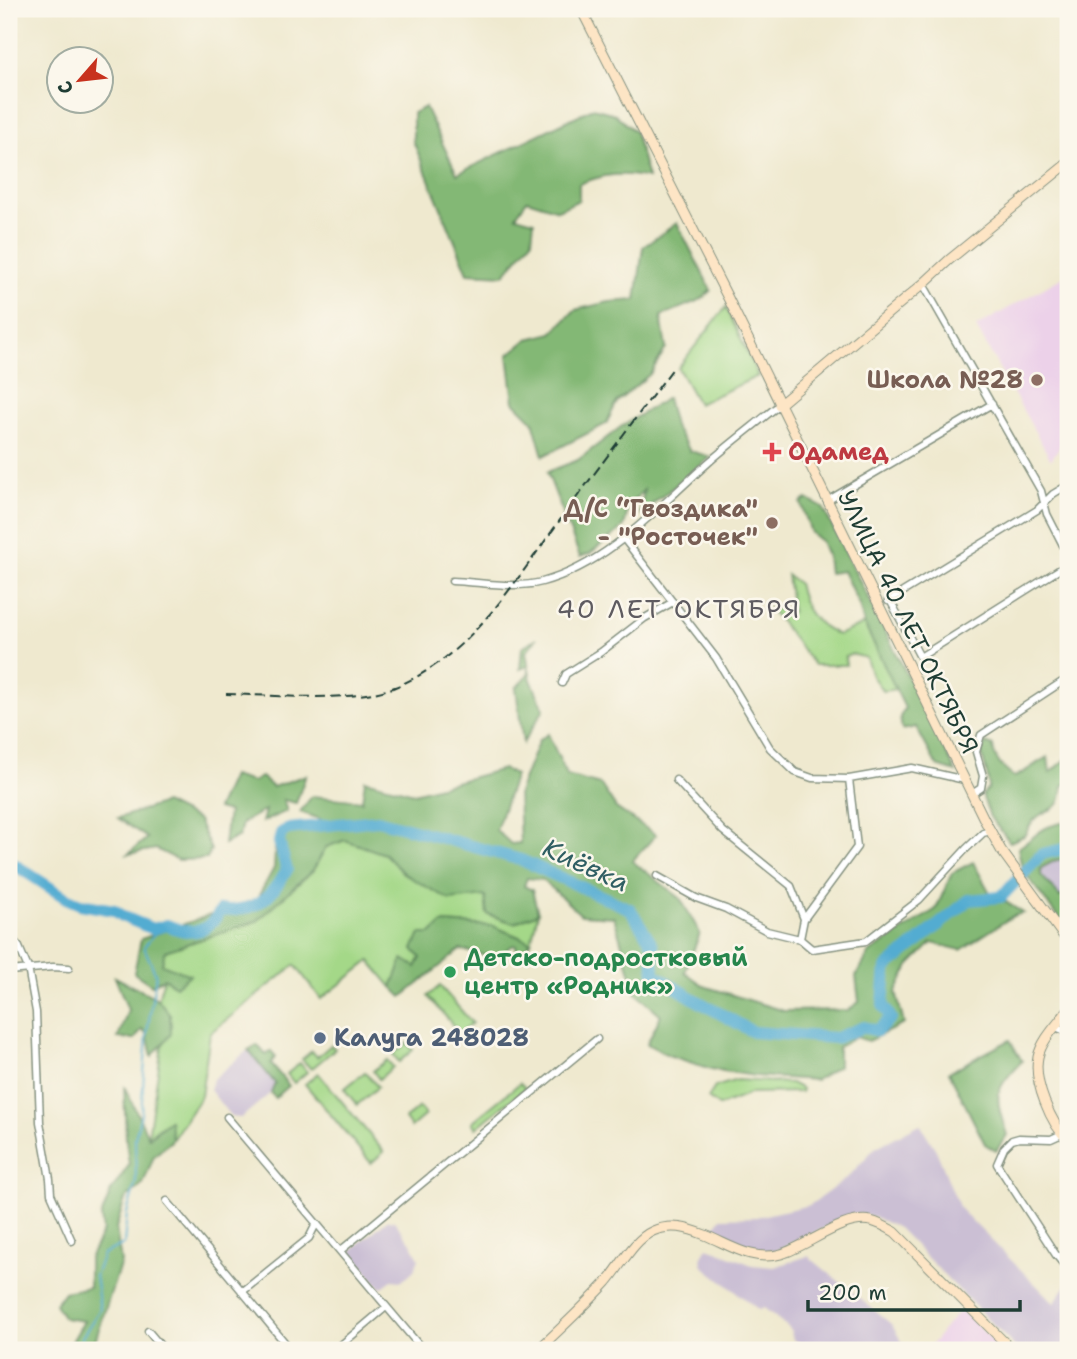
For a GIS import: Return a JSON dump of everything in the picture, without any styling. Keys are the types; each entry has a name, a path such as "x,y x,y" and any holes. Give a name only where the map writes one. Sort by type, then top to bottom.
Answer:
{"main road":[{"name":"УЛИЦА 40 ЛЕТ ОКТЯБРЯ","path":"581,9 722,286 991,831 1068,942"},
{"path":"779,405 1068,163"},
{"path":"1065,1137 1043,1097 1038,1057 1045,1040 1068,1010"},
{"path":"538,1350 587,1303 639,1241 650,1232 664,1227 680,1227 695,1231 737,1251 758,1256 780,1254 854,1220 871,1221 895,1232 1012,1350"}],"street":[{"path":"923,284 1041,491 1044,504 1068,555"},
{"path":"827,501 992,404"},
{"path":"452,581 520,584 541,582 579,567 624,539 711,460 779,405"},
{"path":"880,607 1044,504 1068,485"},
{"path":"624,539 716,658 759,729 782,760 795,772 812,778 849,779 912,768 965,780"},
{"path":"890,600 920,657 1068,564"},
{"path":"562,683 566,674 601,652 645,618 673,602"},
{"path":"972,794 981,788 983,776 976,752 981,734 1068,678"},
{"path":"800,939 804,919 857,847 849,779"},
{"path":"676,780 723,831 791,887 804,919"},
{"path":"657,876 696,898 726,909 767,931 800,939 812,949 866,941 919,900 966,849 983,833 991,831"},
{"path":"9,935 19,947 28,968 36,1012 40,1122 51,1194 72,1241"},
{"path":"9,971 69,968"},
{"path":"1055,1027 1068,1032"},
{"path":"340,1251 597,1039"},
{"path":"227,1117 423,1350"},
{"path":"1065,1137 1012,1140 1004,1147 997,1164 1068,1270"},
{"path":"167,1201 291,1350"},
{"path":"242,1292 309,1238 316,1224"},
{"path":"1056,1255 1068,1259"},
{"path":"335,1350 386,1307"},
{"path":"148,1331 164,1350"}],"shaded area":[{"name":"Школа №28","path":"1068,274 1068,433 1051,460 976,327"},
{"path":"1068,859 1068,893 1060,897 1041,875 1041,868 1056,860"},
{"path":"248,1050 260,1065 268,1059 285,1081 241,1118 231,1117 210,1090 213,1079"},
{"path":"920,1124 936,1150 960,1209 1054,1303 1068,1283 1068,1350 1018,1350 898,1228 874,1217 855,1214 776,1250 757,1251 712,1231 721,1218 756,1217 810,1205 847,1178 875,1148"},
{"path":"387,1220 394,1221 419,1258 414,1270 402,1281 392,1280 381,1288 350,1252"},
{"path":"707,1247 752,1265 774,1267 808,1256 891,1324 907,1350 810,1350 793,1339 790,1329 764,1308 759,1310 703,1266 701,1258"},
{"path":"963,1312 1003,1350 927,1350 957,1313"}],"green space":[{"path":"425,107 457,174 593,108 615,114 635,132 648,178 630,175 605,176 579,184 579,200 558,210 527,200 516,216 534,221 532,240 504,275 468,273 413,141 413,113"},
{"path":"677,223 711,290 702,299 661,316 666,348 650,374 617,402 606,424 543,456 533,421 514,402 508,355 528,339 552,333 575,310 609,302 636,300 643,247"},
{"path":"726,307 758,376 698,404 678,368"},
{"path":"667,398 674,426 690,451 711,457 640,514 644,490 629,505 624,527 589,554 580,557 547,472 578,460 622,426"},
{"path":"807,499 823,508 956,772 937,766 916,727 902,730 900,717 905,708 864,624 859,605 843,571 829,573 827,556 821,541 811,533 801,503"},
{"path":"787,575 798,583 803,601 811,615 822,626 838,635 864,624 897,689 883,691 872,676 866,658 852,654 845,657 846,665 814,665 769,607 792,612"},
{"path":"537,638 526,652 531,680 544,709 523,743 516,688 529,673 528,666 520,669 522,647"},
{"path":"548,734 567,776 601,785 616,808 656,835 632,861 680,898 700,933 685,972 704,986 784,1011 848,1010 859,1002 856,976 870,952 936,909 952,873 973,862 989,891 1023,913 1013,916 961,950 932,943 909,966 896,992 904,1024 868,1041 856,1037 838,1047 838,1066 816,1080 755,1076 711,1069 668,1055 647,1044 661,1015 636,993 614,917 581,915 543,880 527,878 524,886 532,890 538,913 514,923 487,914 485,896 450,900 404,874 385,854 345,840 326,847 313,870 257,921 165,951 162,964 190,975 175,986 164,978 152,985 134,973 141,939 257,899 274,868 276,835 320,826 320,819 300,812 312,796 362,801 365,780 414,793 503,769 515,775 496,830 511,844 520,843 518,793 539,740"},
{"path":"986,743 993,746 1000,764 1014,777 1048,757 1050,773 1068,758 1068,783 1063,786 1057,806 1039,815 1024,836 1010,842 990,817 982,795 989,788 981,750"},
{"path":"306,775 296,803 283,800 287,811 262,822 265,810 242,823 239,836 224,844 228,812 217,809 232,776 252,782 261,777 273,787"},
{"path":"164,803 198,820 211,850 207,859 178,860 156,849 128,854 147,838 118,818"},
{"path":"1068,822 1068,859 1056,860 1041,868 1041,875 1060,897 1068,893 1068,931 1022,869 1018,848 1045,828"},
{"path":"346,840 385,854 404,874 486,896 487,914 514,923 538,913 531,942 493,926 443,923 431,934 416,967 403,960 392,987 370,961 321,999 295,965 210,1033 201,1096 172,1140 169,1120 148,1136 162,1046 171,1028 169,1017 158,999 164,978 189,975 161,964 165,951 257,921 313,870 326,847"},
{"path":"443,923 493,926 531,942 522,954 516,953 516,945 496,956 460,950 402,997 392,987 403,959 416,967 421,958 413,949 420,934 431,934"},
{"path":"115,977 158,999 170,1015 171,1034 152,1056 147,1034 142,1029 135,1039 118,1038 128,1010"},
{"path":"440,986 472,1023 460,1033 428,996"},
{"path":"1010,1040 1022,1061 1001,1087 998,1102 1007,1135 996,1151 985,1144 949,1072"},
{"path":"407,1043 413,1050 399,1062 393,1054"},
{"path":"257,1045 266,1055 271,1051 275,1057 271,1064 289,1086 275,1098 271,1093 275,1083 248,1050"},
{"path":"331,1045 335,1049 311,1069 302,1059 312,1051 317,1057"},
{"path":"387,1060 393,1067 379,1079 373,1071"},
{"path":"300,1063 307,1072 294,1083 287,1074"},
{"path":"365,1072 378,1087 357,1105 344,1089"},
{"path":"318,1073 384,1152 371,1163 305,1084"},
{"path":"737,1080 791,1083 802,1089 801,1092 752,1093 719,1106 708,1098 715,1087"},
{"path":"520,1083 525,1088 476,1128 472,1122"},
{"path":"124,1086 149,1138 170,1120 172,1140 154,1156 143,1184 125,1199 116,1228 121,1262 92,1350 67,1350 84,1321 64,1318 55,1304 64,1292 89,1287 89,1258 103,1231 101,1217 111,1191 129,1165"},
{"path":"419,1107 425,1115 411,1127 405,1119"}],"waterway":[{"name":"Киёвка","path":"9,861 66,898 80,904 114,910 153,929 167,925 184,931 198,931 210,924 221,910 253,906 274,889 287,870 279,842 281,833 288,829 378,820 521,860 630,909 653,945 654,974 753,1032 836,1038 864,1027 877,1031 891,1018 883,1005 886,968 969,900 1001,897 1042,854 1068,848"},
{"path":"81,1350 82,1337 100,1309 95,1276 103,1254 124,1244 127,1213 136,1181 135,1138 141,1114 147,1033 156,975 144,947 158,929"}],"railway":[{"path":"226,694 336,697 378,692 422,674 447,656 469,636 510,589 674,367"}],"place":[{"name":"Школа №28","path":"1037,380"},
{"name":"Одамед","path":"772,452"},
{"name":"Д/С “Гвоздика\" - \"Росточек\"","path":"772,523"},
{"name":"Детско-подростковый центр «Родник»","path":"450,972"},
{"name":"Калуга 248028","path":"320,1038"}],"district":[{"name":"40 ЛЕТ ОКТЯБРЯ","path":"679,609"}]}
